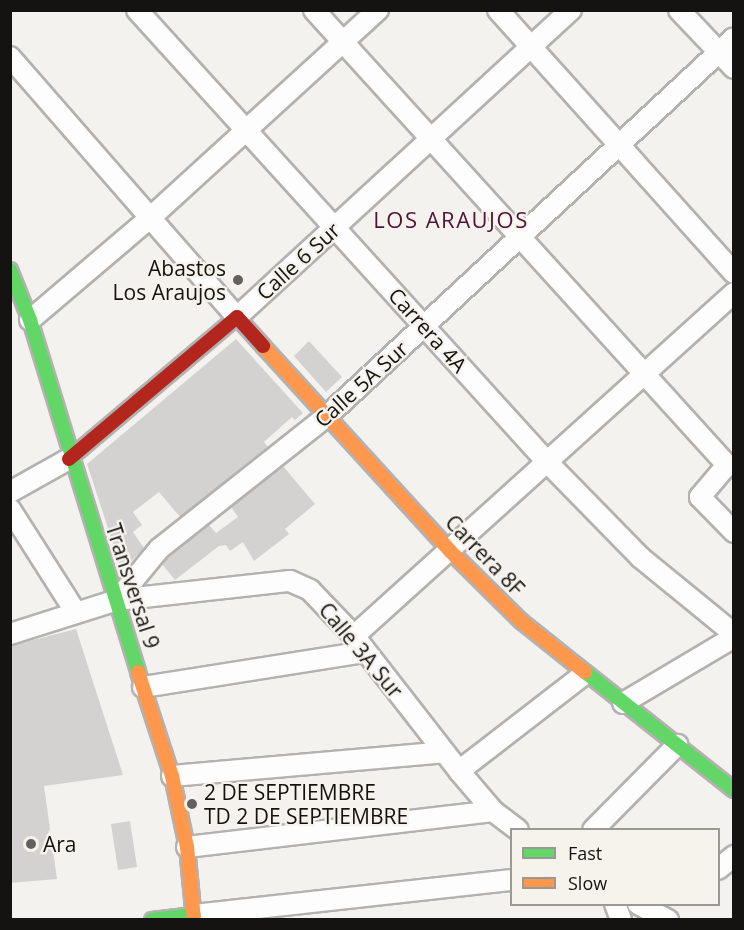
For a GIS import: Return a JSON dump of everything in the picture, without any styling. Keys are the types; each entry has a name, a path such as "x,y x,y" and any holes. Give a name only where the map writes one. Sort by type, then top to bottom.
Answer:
{"street":[{"name":"Carrera 4A","path":"137,10 246,127 549,464 640,557 734,635"},
{"path":"314,10 646,372 727,465 701,493 702,502 734,532"},
{"path":"30,320 150,218 246,127 378,10"},
{"path":"498,10 531,45 616,145 734,273"},
{"name":"Calle 6 Sur","path":"10,492 69,459 237,317 571,10"},
{"path":"680,10 734,68"},
{"name":"Calle 5A Sur","path":"117,600 159,549 327,416 616,145 734,38"},
{"path":"10,57 237,317"},
{"name":"Transversal 9","path":"10,270 30,320 69,459 117,600 171,776 187,847 194,917"},
{"path":"143,687 359,644 450,551 549,464 734,292"},
{"name":"Carrera 8F","path":"237,317 450,551 583,675 623,703 734,790"},
{"path":"10,509 75,611"},
{"name":"Calle 3A Sur","path":"10,633 75,611 117,600 290,581 310,590 359,644 493,811 515,828"},
{"path":"623,703 734,635"},
{"path":"459,771 583,675"},
{"path":"595,828 677,745"},
{"path":"171,776 444,752"},
{"path":"187,847 493,811"},
{"path":"720,867 734,856"},
{"path":"152,920 510,880"},
{"path":"644,906 669,914"}],"building":[{"path":"236,339 303,413 295,420 292,417 264,442 268,447 180,517 159,492 133,512 142,525 133,532 144,548 122,571 87,464"},
{"path":"309,341 342,377 326,392 294,356"},
{"path":"283,466 315,504 285,529 289,534 254,561 243,542 230,551 226,545 219,546 175,580 162,564 167,558 209,525 216,533 238,517 231,507"},
{"path":"76,629 123,775 44,786 57,879 10,883 10,646"},
{"path":"130,821 137,867 118,870 111,824"}],"traffic: fast":[{"path":"10,270 30,320 138,672"},
{"path":"585,672 734,790"},
{"path":"152,920 194,915"}],"traffic: slow":[{"path":"263,346 450,551 521,621 585,672"},
{"path":"138,672 172,776 187,847 194,920"}],"traffic: jam":[{"path":"69,459 237,317 263,346"}],"place":[{"name":"Abastos Los Araujos","path":"238,280"},
{"name":"2 DE SEPTIEMBRE TD 2 DE SEPTIEMBRE","path":"192,804"},
{"name":"Ara","path":"31,844"}],"district":[{"name":"LOS ARAUJOS","path":"451,220"}]}
